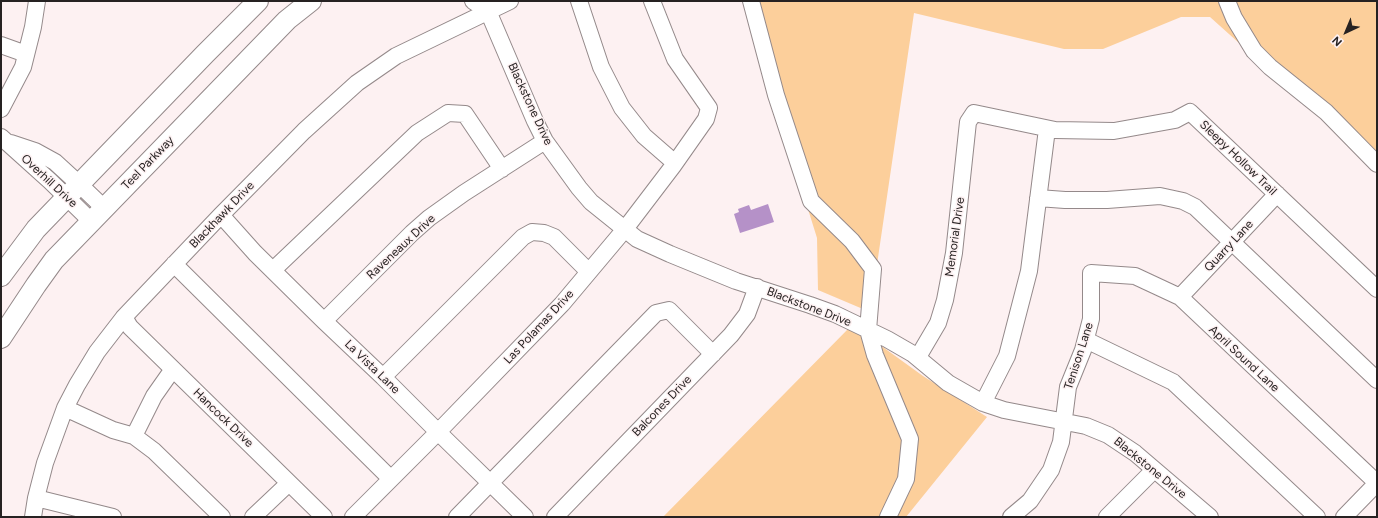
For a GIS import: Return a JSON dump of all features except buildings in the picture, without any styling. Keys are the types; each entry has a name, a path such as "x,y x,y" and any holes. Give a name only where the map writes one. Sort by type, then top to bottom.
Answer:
{"main road":[{"path":"1,276 36,229 258,1"},
{"name":"Teel Parkway","path":"1,338 54,260 287,20 311,1"}],"street":[{"path":"1,109 23,67 33,26 37,1"},
{"path":"472,1 489,6"},
{"name":"Blackhawk Drive","path":"33,517 36,498 45,464 65,408 96,352 124,317 221,215 304,131 357,83 396,56 489,6 510,1"},
{"path":"578,1 601,67 622,108 644,136 675,163"},
{"name":"Las Polamas Drive","path":"353,517 392,479 562,304 625,229 706,119 709,108 675,59 652,1"},
{"path":"751,1 776,95 811,201 852,241 873,269 868,330 875,355 910,439 906,479 888,517"},
{"path":"1227,1 1234,18 1254,51 1270,67 1326,112 1377,164"},
{"name":"Blackstone Drive","path":"489,6 535,121 545,141 579,188 603,212 637,238 670,254 736,281 810,304 835,314 887,339 918,357 948,383 983,403 1004,410 1086,426 1108,435 1135,453 1210,517"},
{"path":"1,45 26,54"},
{"name":"Sleepy Hollow Trail","path":"974,113 1047,129 1114,131 1175,120 1190,112 1377,289"},
{"path":"273,270 417,133 448,113 465,114 502,168"},
{"name":"Memorial Drive","path":"918,357 938,323 945,300 954,253 968,122 974,113"},
{"path":"983,403 1007,356 1029,271 1047,129"},
{"name":"Overhill Drive","path":"4,140 35,151 55,162 73,190 97,214"},
{"name":"Raveneaux Drive","path":"324,321 428,218 545,141"},
{"name":"Quarry Lane","path":"1180,297 1277,194"},
{"path":"1038,198 1108,200 1160,196 1183,201 1195,207 1377,380"},
{"name":"La Vista Lane","path":"221,215 324,321 526,517"},
{"path":"383,377 523,237 532,232 544,233 554,238 590,272"},
{"path":"174,264 392,479"},
{"name":"April Sound Lane","path":"1091,273 1135,276 1180,297 1377,483"},
{"name":"Tenison Lane","path":"1011,517 1030,501 1051,470 1061,442 1068,387 1083,350 1091,319 1091,273"},
{"name":"Balcones Drive","path":"555,517 731,334 747,314 757,287"},
{"path":"456,517 656,313 669,310 713,354"},
{"name":"Hancock Drive","path":"124,317 130,327 324,517"},
{"path":"1086,340 1173,382 1317,517"},
{"path":"134,436 154,396 173,369"},
{"path":"65,408 113,430 134,436 154,451 222,517"},
{"path":"1107,517 1154,470"},
{"path":"253,517 289,483"},
{"path":"1344,517 1377,483"},
{"path":"36,498 113,517"}],"shaded area":[{"path":"748,1 1377,1 1377,173 1307,104 1210,17 1181,17 1103,49 1064,49 914,13 870,312 818,290 817,238 788,145"},
{"path":"768,204 774,222 740,233 734,214 739,212 738,209 749,205 751,210"},
{"path":"848,329 880,345 923,376 987,417 906,517 663,517"}]}
